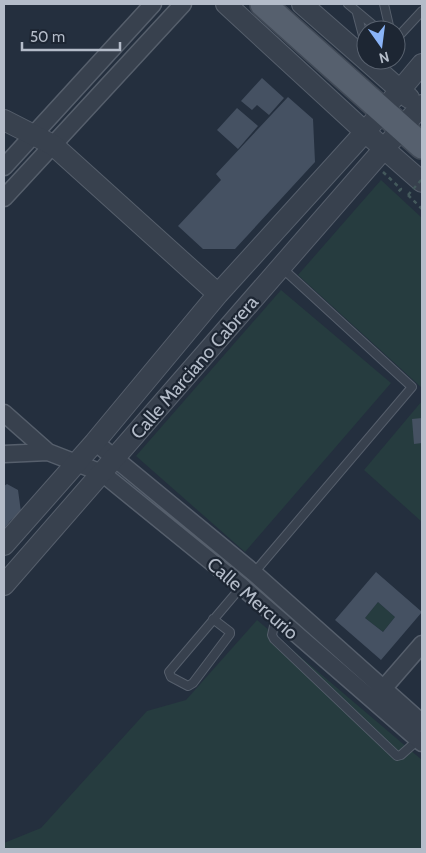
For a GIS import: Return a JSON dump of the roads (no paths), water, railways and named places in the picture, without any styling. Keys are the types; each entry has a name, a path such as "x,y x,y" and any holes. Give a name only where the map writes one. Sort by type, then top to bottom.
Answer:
{"main road":[{"path":"263,4 422,146"}],"street":[{"path":"4,167 153,4"},
{"path":"4,198 183,4"},
{"path":"226,4 384,149 417,186"},
{"path":"302,4 356,48"},
{"path":"126,33 142,49"},
{"name":"Calle Marciano Cabrera","path":"4,545 95,442 218,294 384,111 422,64"},
{"path":"380,70 422,107"},
{"name":"Calle Marciano Cabrera","path":"4,585 116,458 167,396 422,107"},
{"path":"4,120 53,145 218,294"},
{"path":"147,381 167,396"},
{"path":"4,413 48,452"},
{"name":"Calle Mercurio","path":"95,442 254,573 421,739"},
{"path":"4,454 48,452"},
{"name":"Calle Mercurio","path":"48,452 102,472 276,617 378,695 422,723"},
{"path":"378,695 422,644"}],"lane":[{"path":"348,4 367,20"},
{"path":"384,4 388,20"},
{"path":"406,28 422,11"},
{"path":"357,12 359,20"},
{"path":"213,619 230,634 193,683 188,686 170,677 169,672 213,619 412,387 281,267"},
{"path":"276,617 272,635 274,639 397,756 402,755 421,739"}]}
